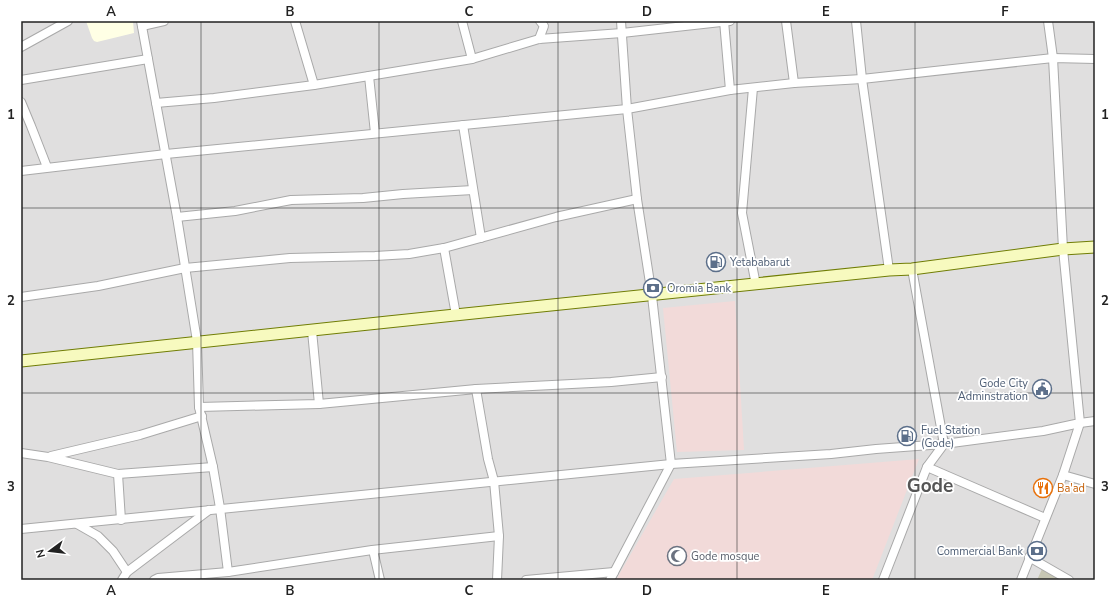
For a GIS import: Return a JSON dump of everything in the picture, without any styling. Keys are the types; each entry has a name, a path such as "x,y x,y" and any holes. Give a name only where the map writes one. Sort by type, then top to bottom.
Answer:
{"street":[{"path":"21,47 68,21"},
{"path":"164,21 142,24 166,154 197,341 201,412 220,508 228,572"},
{"path":"295,21 314,85"},
{"path":"462,21 472,59"},
{"path":"539,39 544,26 540,21"},
{"path":"610,580 671,464 652,296 637,199 627,108 621,21"},
{"path":"156,103 214,98 314,85 472,59 539,39 622,33 726,21 730,90"},
{"path":"786,21 794,83"},
{"path":"856,21 862,80 890,270"},
{"path":"1021,580 1063,475 1080,423 1063,249 1053,58 1048,21"},
{"path":"21,171 166,154 627,108 730,90 794,83 862,80 1053,58 1095,59"},
{"path":"21,80 148,59"},
{"path":"369,76 375,133"},
{"path":"753,88 742,213 756,285"},
{"path":"21,102 47,167"},
{"path":"463,125 481,238"},
{"path":"176,217 234,211 290,200 363,198 473,190"},
{"path":"21,297 98,286 185,268 290,258 409,254 444,248 556,217 637,199"},
{"path":"21,361 197,341 312,331 890,270 912,269 1063,249 1095,247"},
{"path":"444,248 456,315"},
{"path":"882,580 927,467 944,444 912,269"},
{"path":"312,331 319,404"},
{"path":"48,457 140,435 201,412 319,404 476,389 611,382 662,377"},
{"path":"476,389 488,459 494,481 499,536 497,580"},
{"path":"21,529 671,464 831,454 944,444 1043,431 1080,423 1095,422"},
{"path":"21,453 48,457 118,474 213,467"},
{"path":"927,467 1045,518"},
{"path":"118,474 121,520"},
{"path":"1063,475 1095,484"},
{"path":"122,580 127,572 210,509"},
{"path":"77,524 98,536 113,551 127,572"},
{"path":"154,580 158,578 228,572 374,550 499,536"},
{"path":"374,550 380,580"},
{"path":"1029,557 1069,580"},
{"path":"526,580 614,572"}],"shaded area":[{"path":"21,21 1095,21 1095,580 21,580"},
{"path":"86,21 133,21 134,33 97,42 92,38"},
{"path":"735,301 744,450 677,452 663,308"},
{"path":"919,459 872,580 616,580 674,479"},
{"path":"1042,569 1061,580 1037,580"}],"place":[{"name":"Yetababarut","path":"716,262"},
{"name":"Oromia Bank","path":"653,288"},
{"name":"Gode City Adminstration","path":"1042,389"},
{"name":"Fuel Station (Gode)","path":"907,436"},
{"name":"Ba'ad","path":"1043,488"},
{"name":"Commercial Bank","path":"1037,551"},
{"name":"Gode mosque","path":"677,556"}],"district":[{"name":"Gode","path":"930,486"}]}
